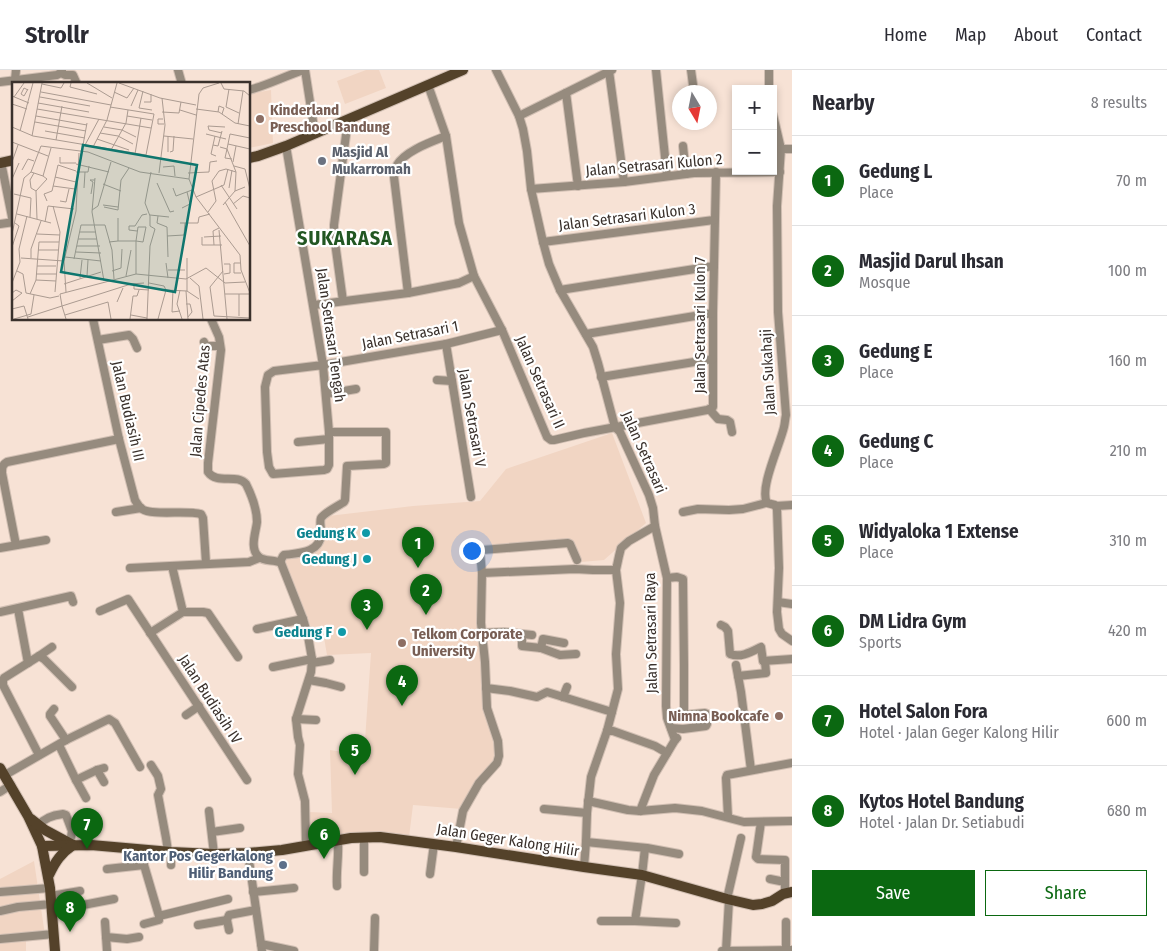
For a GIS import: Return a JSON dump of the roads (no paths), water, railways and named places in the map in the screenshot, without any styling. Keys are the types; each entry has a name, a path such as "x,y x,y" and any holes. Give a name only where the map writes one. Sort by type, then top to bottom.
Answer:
{"main road":[{"path":"250,158 316,134 463,70"},
{"path":"2,772 28,816 42,846 48,875 55,951"},
{"path":"28,816 39,825 72,844 62,853 48,875"},
{"name":"Jalan Geger Kalong Hilir","path":"42,846 72,844 169,852 248,853 380,836 642,875 728,900 753,905 772,901 781,895 789,893"}],"street":[{"path":"15,80 16,70"},
{"path":"250,90 260,87 285,73 305,70 316,134"},
{"name":"Jalan Setrasari","path":"496,70 519,116 526,144 532,189 543,242 550,264 560,290 593,347 615,427 620,432 649,495 655,526"},
{"path":"656,70 667,176"},
{"path":"691,70 693,85"},
{"path":"769,70 769,85"},
{"path":"519,116 610,71 624,182"},
{"path":"0,82 61,72 65,75 73,75 76,82"},
{"name":"Jalan Setrasari II","path":"428,85 446,136 460,223 474,276 502,330 549,439 554,440 615,427"},
{"path":"566,93 578,186"},
{"path":"343,301 334,234 348,120"},
{"name":"Jalan Sukahaji","path":"766,503 765,492 768,475 784,427 786,415 778,312 777,206 781,148 777,130"},
{"path":"408,293 394,177 396,168 402,159 416,150 446,136"},
{"name":"Jalan Setrasari Tengah","path":"286,146 323,365 329,435 329,465 327,468"},
{"path":"682,146 686,174"},
{"path":"781,148 792,149"},
{"path":"1,162 12,213"},
{"name":"Jalan Setrasari Kulon 7","path":"615,427 710,410 713,404 716,172"},
{"name":"Jalan Setrasari Kulon 2","path":"532,189 624,182 686,174 780,172"},
{"name":"Jalan Setrasari Kulon 3","path":"543,242 714,220"},
{"path":"560,290 714,266"},
{"path":"314,305 408,293 459,283 474,276"},
{"path":"586,334 713,313"},
{"name":"Jalan Budiasih III","path":"93,320 135,500 141,508"},
{"name":"Jalan Cipedes Atas","path":"211,320 219,337 221,350 208,472 210,475 218,478 241,479 245,481 256,508 257,522 254,546 259,558"},
{"name":"Jalan Setrasari 1","path":"327,468 324,470 273,474 269,467 265,432 265,387 268,376 274,370 323,365 446,344 502,330"},
{"path":"98,340 129,335 133,338 137,348"},
{"path":"204,342 206,346 220,346"},
{"name":"Jalan Setrasari V","path":"446,344 471,497"},
{"path":"601,377 713,359"},
{"path":"438,380 452,381"},
{"path":"326,394 356,389"},
{"path":"710,410 718,419 730,422 732,432"},
{"path":"298,442 329,435 386,432 386,463 347,466 345,500 321,518 321,537 316,547 306,552 284,555 280,562 303,619 312,661 309,680 296,718 300,745 298,774 305,800 306,846"},
{"path":"16,545 2,473 4,464 120,439"},
{"path":"683,512 698,509 743,509 766,503 776,506 792,505"},
{"path":"776,506 778,511 779,550 779,629 782,634 792,641"},
{"path":"116,512 141,508 149,512 201,514 203,518 206,564"},
{"path":"584,867 591,774 608,731 618,689 616,654 620,603 616,570 621,548 629,541 655,526"},
{"name":"Jalan Setrasari Raya","path":"640,811 654,775 677,739 667,718 667,578 655,526"},
{"path":"0,548 46,540"},
{"path":"456,847 464,811 479,783 498,761 498,741 487,711 482,632 480,552 482,550 568,543 577,560"},
{"path":"130,568 250,562 259,558 280,562"},
{"path":"172,566 183,612"},
{"path":"482,573 575,568 616,570"},
{"path":"667,578 677,577 683,580 684,716 682,729"},
{"path":"0,612 71,596 73,602"},
{"name":"Jalan Budiasih IV","path":"100,611 128,600 247,780"},
{"path":"778,602 792,604"},
{"path":"18,609 28,663"},
{"path":"150,633 183,612 205,612 208,613 238,656"},
{"path":"257,629 303,619"},
{"path":"722,625 728,630 731,654 737,656 761,647 766,673 738,676"},
{"path":"482,632 532,635"},
{"path":"522,634 521,646 541,648 560,655 576,654"},
{"path":"541,648 542,638 564,643"},
{"path":"39,755 3,685 3,680 52,647"},
{"path":"39,656 72,687"},
{"path":"764,661 792,659"},
{"path":"272,667 330,660"},
{"path":"736,664 751,770"},
{"path":"309,680 341,687"},
{"path":"563,697 567,687"},
{"path":"486,688 537,697 547,692 612,712"},
{"path":"186,715 198,706"},
{"path":"54,709 50,716 76,780 86,798"},
{"path":"671,728 682,729 706,726 707,724 706,713 684,716"},
{"path":"296,718 316,720"},
{"path":"2,772 107,719 111,719 115,724 140,767"},
{"path":"608,731 613,731 655,746 667,753"},
{"path":"728,817 726,776 792,763"},
{"path":"151,765 158,776 162,789 158,795 171,864"},
{"path":"76,780 101,769 104,782"},
{"path":"0,792 11,786"},
{"path":"588,801 628,810 640,811 675,808 702,811 744,822 792,821"},
{"path":"544,809 587,812"},
{"path":"209,811 214,854"},
{"path":"39,825 42,820 50,816 66,815 72,832 72,844"},
{"path":"761,822 756,857 758,859 784,860 785,882 789,893"},
{"path":"212,832 240,828"},
{"path":"364,837 364,872"},
{"path":"741,838 728,900 725,951 786,950 786,922"},
{"path":"337,886 338,841"},
{"path":"586,842 645,848 679,854"},
{"path":"430,874 434,844"},
{"path":"635,921 645,848"},
{"path":"138,849 159,920 144,924"},
{"path":"248,853 262,947 294,951"},
{"path":"107,869 144,865"},
{"path":"770,879 785,882"},
{"path":"253,892 294,888"},
{"path":"18,907 20,890"},
{"path":"0,892 20,890 51,900 114,898"},
{"path":"0,911 51,900 80,891"},
{"path":"158,916 228,898"},
{"path":"229,930 227,920 230,914 256,910"},
{"path":"374,918 374,951"},
{"path":"198,926 227,920"},
{"path":"105,922 107,951"},
{"path":"601,922 676,923"},
{"path":"0,939 54,934"},
{"path":"106,937 128,939 139,937"}],"place":[{"name":"Kinderland Preschool Bandung","path":"260,119"},
{"name":"Masjid Al Mukarromah","path":"322,161"},
{"name":"Gedung K","path":"366,533"},
{"name":"Gedung J","path":"367,559"},
{"name":"Gedung L","path":"418,568"},
{"name":"Masjid Darul Ihsan","path":"426,615"},
{"name":"Gedung E","path":"367,630"},
{"name":"Gedung F","path":"342,632"},
{"name":"Telkom Corporate University","path":"402,643"},
{"name":"Gedung C","path":"402,706"},
{"name":"Nimna Bookcafe","path":"779,716"},
{"name":"Widyaloka 1 Extense","path":"355,775"},
{"name":"Hotel Salon Fora","path":"87,849"},
{"name":"DM Lidra Gym","path":"324,859"},
{"name":"Kantor Pos Gegerkalong Hilir Bandung","path":"283,865"},
{"name":"Kytos Hotel Bandung","path":"70,932"}],"district":[{"name":"SUKARASA","path":"345,238"}]}
